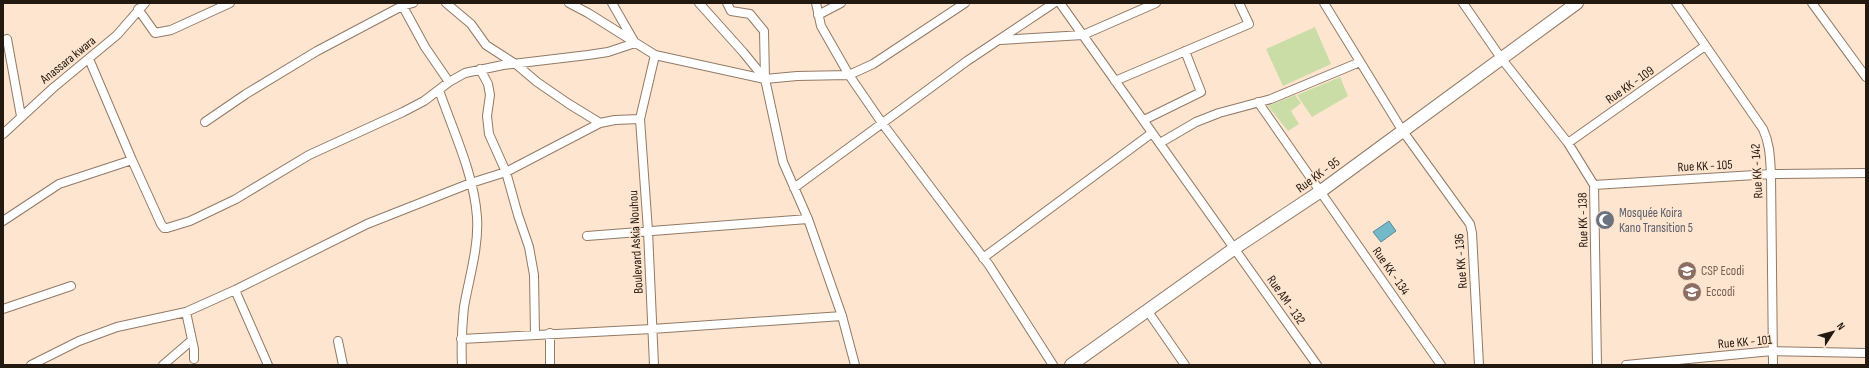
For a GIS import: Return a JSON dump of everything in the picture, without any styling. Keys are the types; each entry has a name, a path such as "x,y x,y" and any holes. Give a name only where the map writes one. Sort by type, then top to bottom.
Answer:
{"street":[{"name":"Anassara kwara","path":"3,134 20,116 117,35 138,9 145,3"},
{"path":"138,9 155,33 171,30 230,3"},
{"path":"205,122 246,94 317,51 401,4 414,3"},
{"path":"446,3 471,24 486,45 517,65 537,82 600,123"},
{"path":"569,3 609,25 655,55 765,79 849,75 873,64 965,3"},
{"path":"612,3 635,43"},
{"path":"699,3 765,79"},
{"path":"727,3 731,11 750,14 764,31 765,79 783,162 808,219 842,316 855,365"},
{"path":"816,3 822,26 849,75 882,123 983,258 1053,365"},
{"path":"818,15 841,3"},
{"path":"794,188 882,123 1054,3"},
{"name":"Rue AM - 132","path":"1060,3 1317,365"},
{"path":"999,40 1083,35 1156,3"},
{"path":"1115,81 1249,24 1239,3"},
{"name":"Rue KK - 136","path":"1324,3 1402,130 1470,224 1472,232 1479,365"},
{"name":"Rue KK - 138","path":"1463,3 1501,58 1568,143 1594,185 1597,365"},
{"name":"Rue KK - 95","path":"1071,365 1235,248 1321,191 1402,130 1577,3"},
{"name":"Rue KK - 142","path":"1676,3 1763,128 1770,148 1773,365"},
{"path":"1812,3 1864,72"},
{"path":"401,4 425,47 449,82"},
{"path":"7,39 20,116"},
{"path":"89,59 161,224 164,228 171,228 190,221 236,199 309,155 403,112 465,73 480,69 608,52 635,43"},
{"name":"Rue KK - 109","path":"1568,143 1706,46"},
{"path":"1144,120 1201,92 1185,51"},
{"name":"Boulevard Askia Nouhou","path":"654,365 648,231 640,119 655,55"},
{"path":"1160,143 1196,122 1219,113 1290,92 1360,62"},
{"path":"480,69 488,84 490,95 487,116 489,134 506,172 529,247 534,275 535,334"},
{"path":"439,90 471,182 477,227 461,338 462,365"},
{"name":"Rue KK - 134","path":"1258,102 1441,365"},
{"path":"36,364 79,341 117,327 186,312 235,290 368,224 471,182 506,172 600,123 615,120 640,119"},
{"path":"983,258 1152,133"},
{"path":"3,221 59,184 132,160"},
{"name":"Rue KK - 105","path":"1594,185 1771,174 1866,174"},
{"path":"587,236 808,219"},
{"path":"3,309 71,286"},
{"path":"235,290 268,365"},
{"path":"1147,310 1185,365"},
{"path":"186,312 192,340 194,359"},
{"path":"461,338 652,329 842,316"},
{"path":"550,333 550,365"},
{"path":"163,365 192,340"},
{"path":"338,341 343,365"},
{"name":"Rue KK - 101","path":"1626,365 1772,351 1866,353"}],"green space":[{"path":"1315,27 1331,64 1283,86 1266,49"},
{"path":"1340,77 1348,96 1312,117 1297,95"},
{"path":"1295,95 1301,103 1291,111 1299,124 1288,131 1268,106"}],"water":[{"path":"1389,221 1396,231 1381,242 1373,232"}],"place":[{"name":"Mosquée Koira Kano Transition 5","path":"1605,220"},
{"name":"CSP Ecodi","path":"1687,271"},
{"name":"Eccodi","path":"1692,292"}]}
